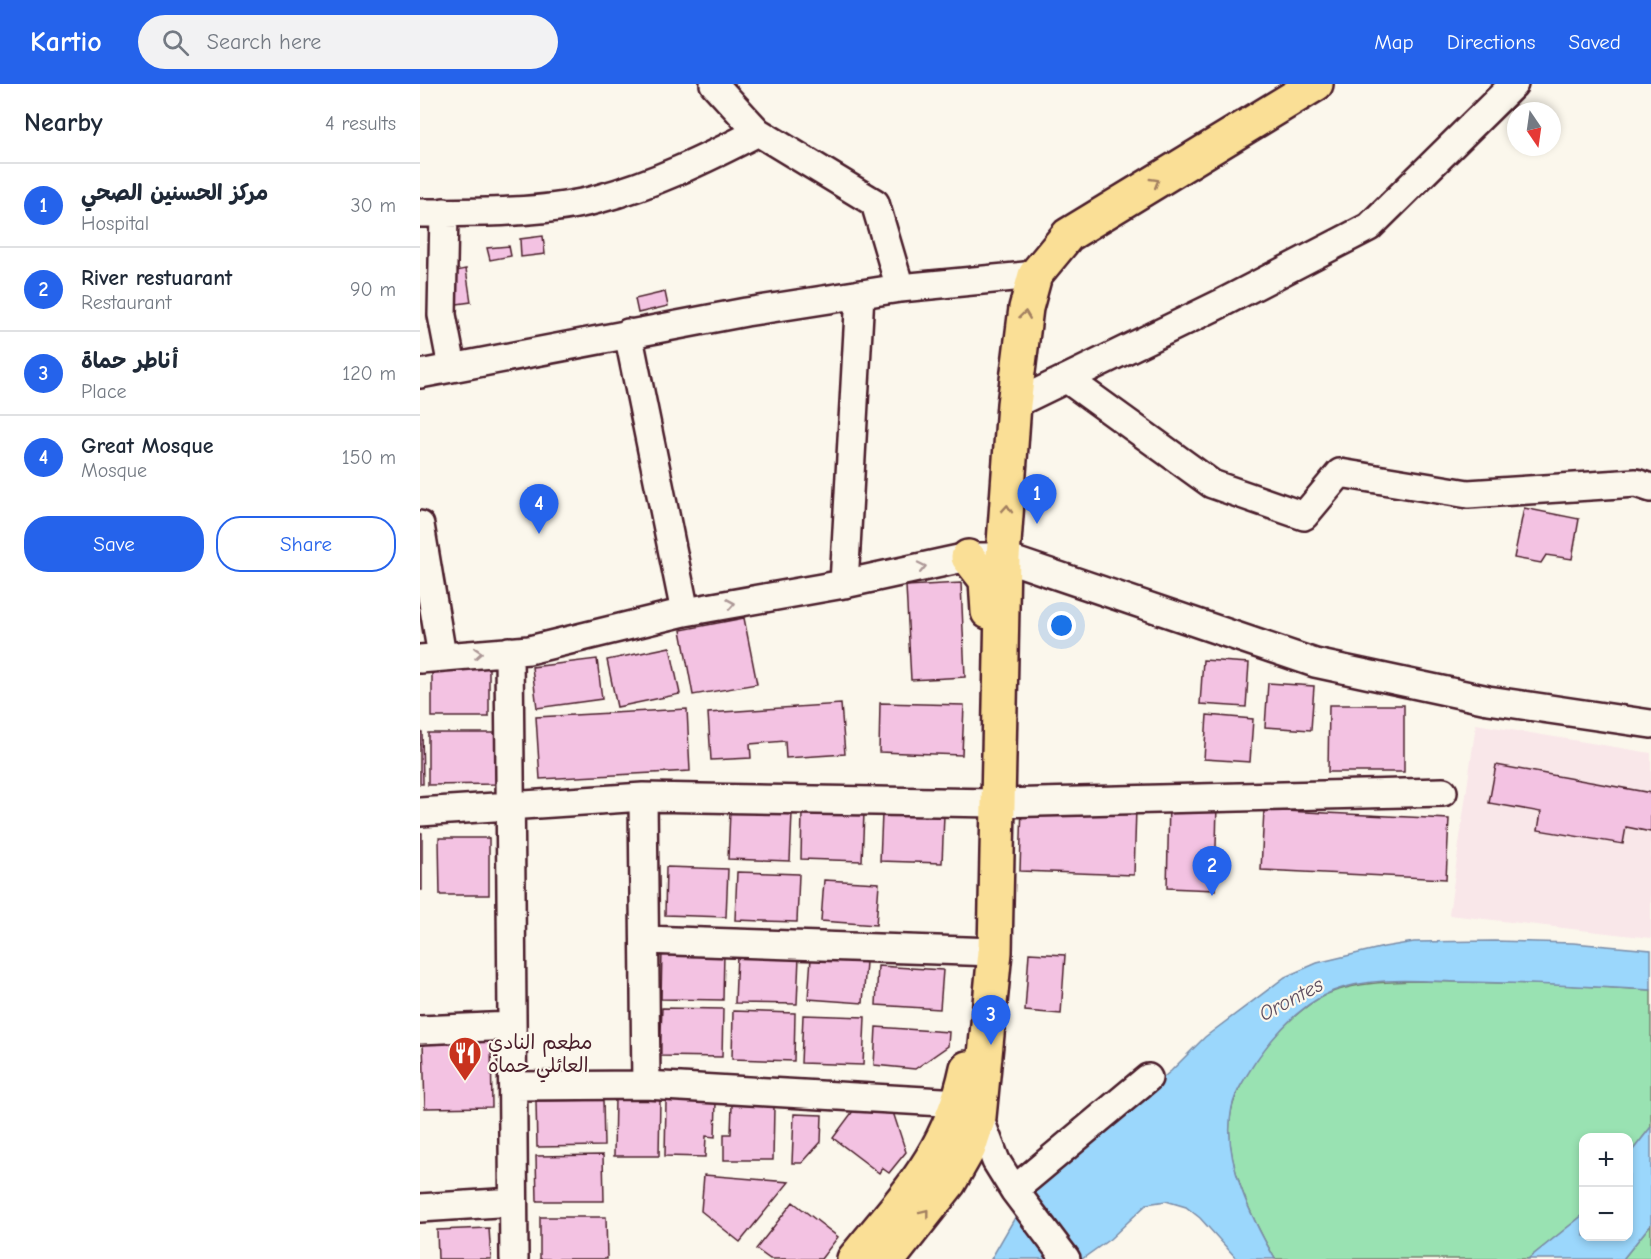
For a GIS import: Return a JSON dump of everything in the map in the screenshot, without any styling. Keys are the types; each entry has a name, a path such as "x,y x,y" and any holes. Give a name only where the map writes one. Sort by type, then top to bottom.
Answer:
{"main road":[{"path":"989,802 1014,404 1026,308 1035,275 1068,235 1316,84"},
{"path":"889,1259 949,1183 969,1148 969,1110 986,952 989,802 988,597 986,580 968,557"},
{"path":"854,1259 925,1172 943,1143 969,1110"}],"street":[{"path":"714,84 758,132 875,203 900,288"},
{"path":"1014,404 1220,304 1369,227 1514,84"},
{"path":"452,368 442,315 432,213 519,210 596,200 695,165 758,132"},
{"path":"420,374 628,333 860,294 1035,275"},
{"path":"844,584 860,294"},
{"path":"628,333 685,612"},
{"path":"1066,378 1212,484 1304,516 1340,473 1468,495 1636,483 1651,488"},
{"path":"420,525 431,657 528,650 685,612 844,584 968,557 1003,557 1316,663 1488,699 1651,724"},
{"path":"509,651 514,1259"},
{"path":"420,812 643,796 989,802 1443,792"},
{"path":"643,796 646,1084"},
{"path":"645,940 986,952"},
{"path":"420,1030 512,1026"},
{"path":"1014,1190 1148,1078"},
{"path":"513,1086 646,1084 969,1110 1014,1190 1065,1259"},
{"path":"420,1208 513,1202"}],"shaded area":[{"path":"1476,724 1651,753 1651,938 1449,915"}],"green space":[{"path":"1416,981 1546,984 1651,990 1651,1127 1633,1150 1633,1133 1579,1133 1579,1218 1528,1259 1275,1259 1249,1208 1235,1169 1229,1130 1236,1096 1257,1059 1271,1041 1303,1010 1319,998 1335,991 1376,983"},
{"path":"1651,1224 1651,1259 1623,1259"}],"water":[{"name":"Orontes","path":"1414,942 1573,943 1651,950 1651,990 1396,980 1364,983 1333,991 1299,1012 1279,1032 1246,1076 1232,1106 1230,1131 1235,1170 1257,1226 1275,1259 1237,1259 1200,1218 1186,1207 1166,1201 1147,1204 1110,1239 1082,1259 991,1259 1028,1195 1102,1128 1171,1071 1205,1037 1285,977 1317,963 1384,947"},
{"path":"1651,1127 1651,1224 1623,1259 1528,1259 1579,1218 1579,1241 1633,1241 1633,1150"}],"building":[{"path":"543,236 545,254 521,257 520,239"},
{"path":"509,246 511,256 490,260 487,248"},
{"path":"466,269 471,302 450,305 447,273"},
{"path":"665,292 668,306 638,313 635,299"},
{"path":"1524,508 1579,519 1572,559 1546,555 1541,563 1514,558"},
{"path":"961,583 965,677 911,680 906,586"},
{"path":"744,618 757,684 693,695 681,630"},
{"path":"670,647 680,694 617,707 607,660"},
{"path":"597,659 602,699 537,708 532,667"},
{"path":"1203,660 1249,663 1246,707 1200,704"},
{"path":"432,668 489,668 489,717 432,717"},
{"path":"1268,683 1314,686 1311,730 1265,727"},
{"path":"880,703 964,705 962,755 879,752"},
{"path":"841,704 845,754 786,758 785,741 750,744 751,758 711,760 708,713"},
{"path":"1329,705 1404,705 1404,772 1328,772"},
{"path":"687,709 690,771 540,779 536,717"},
{"path":"1207,715 1253,719 1250,762 1204,759"},
{"path":"420,732 422,732 423,784 420,784"},
{"path":"428,733 496,733 497,784 428,785"},
{"path":"1496,765 1651,793 1651,832 1626,827 1623,844 1538,830 1541,812 1489,803"},
{"path":"1169,803 1217,804 1215,890 1167,888"},
{"path":"1022,804 1136,808 1134,875 1020,871"},
{"path":"1264,810 1449,819 1446,879 1261,870"},
{"path":"730,811 792,813 790,861 728,859"},
{"path":"802,811 864,813 862,861 801,859"},
{"path":"882,814 944,815 942,863 880,861"},
{"path":"420,833 422,833 422,890 420,890"},
{"path":"439,838 489,838 489,895 440,895"},
{"path":"666,867 728,869 726,917 665,915"},
{"path":"737,872 799,874 797,922 735,920"},
{"path":"824,880 879,883 876,925 821,921"},
{"path":"662,951 724,953 723,1000 661,999"},
{"path":"1029,953 1065,955 1061,1014 1025,1011"},
{"path":"737,955 799,957 797,1004 735,1003"},
{"path":"811,958 866,962 863,1003 808,999"},
{"path":"878,966 943,970 940,1009 876,1005"},
{"path":"662,1008 723,1009 722,1057 660,1056"},
{"path":"733,1011 795,1013 794,1061 732,1059"},
{"path":"803,1015 865,1017 863,1065 801,1063"},
{"path":"876,1027 949,1032 948,1046 915,1069 874,1065"},
{"path":"491,1040 492,1107 425,1108 423,1042"},
{"path":"615,1097 660,1098 659,1156 614,1156"},
{"path":"603,1100 604,1146 537,1147 536,1101"},
{"path":"666,1101 716,1102 715,1137 706,1136 705,1157 665,1156"},
{"path":"859,1103 893,1112 906,1152 889,1173 882,1168 879,1173 833,1138"},
{"path":"732,1105 774,1106 773,1160 724,1160 724,1134 731,1134"},
{"path":"794,1114 822,1115 821,1142 802,1163 792,1163"},
{"path":"603,1155 604,1201 537,1201 536,1156"},
{"path":"704,1175 789,1182 740,1242 701,1211"},
{"path":"793,1202 838,1237 821,1259 770,1259 756,1249"},
{"path":"540,1217 606,1217 607,1259 540,1259"},
{"path":"489,1228 491,1259 438,1259 437,1230"}],"place":[{"name":"مركز الحسنين الصحي","path":"1037,524"},
{"name":"Great Mosque","path":"539,534"},
{"name":"River restuarant","path":"1212,896"},
{"name":"أناطر حماة","path":"991,1045"},
{"name":"مطعم النادي العائلي حماه","path":"465,1082"}]}
